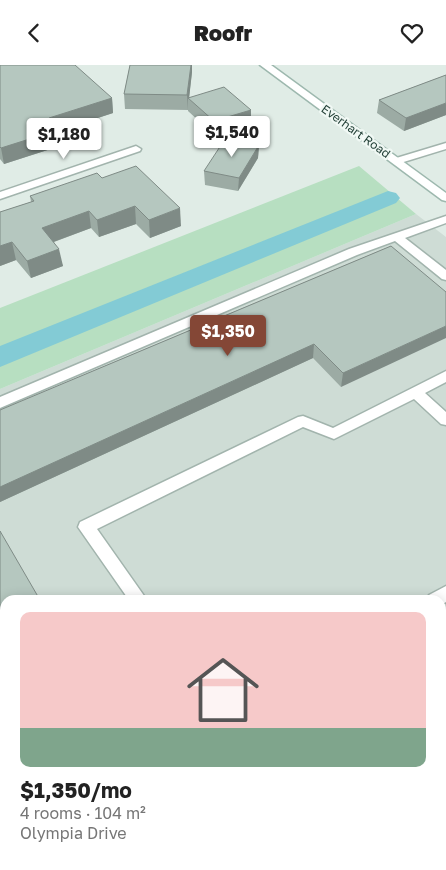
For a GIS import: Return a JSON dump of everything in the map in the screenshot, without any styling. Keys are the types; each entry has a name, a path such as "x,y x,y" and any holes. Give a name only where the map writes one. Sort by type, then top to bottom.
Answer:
{"main road":[{"name":"Everhart Road","path":"265,65 446,198"},
{"path":"397,161 446,146"},
{"path":"0,196 136,149"},
{"path":"0,403 344,256 446,219"},
{"path":"397,237 446,277"},
{"path":"135,595 86,527 303,421 334,434 446,376"},
{"path":"415,392 446,421"}],"shaded area":[{"path":"416,214 446,237 446,595 0,595 0,389"}],"green space":[{"path":"359,166 416,214 0,389 0,308"}],"building":[{"path":"0,65 75,65 112,98 49,118 61,129 1,148"},
{"path":"130,65 191,65 187,95 124,94"},
{"path":"446,75 446,103 406,118 379,100"},
{"path":"224,87 251,110 214,121 188,98"},
{"path":"225,139 259,145 239,178 204,171"},
{"path":"136,166 180,208 149,220 135,206 97,220 89,211 42,228 59,249 27,261 12,242 0,246 0,212 34,201 30,196 97,173 102,178"},
{"path":"391,246 446,292 446,326 343,373 314,344 0,487 0,410"},
{"path":"0,531 37,595 0,595"}],"waterway":[{"path":"0,357 388,198"}]}
